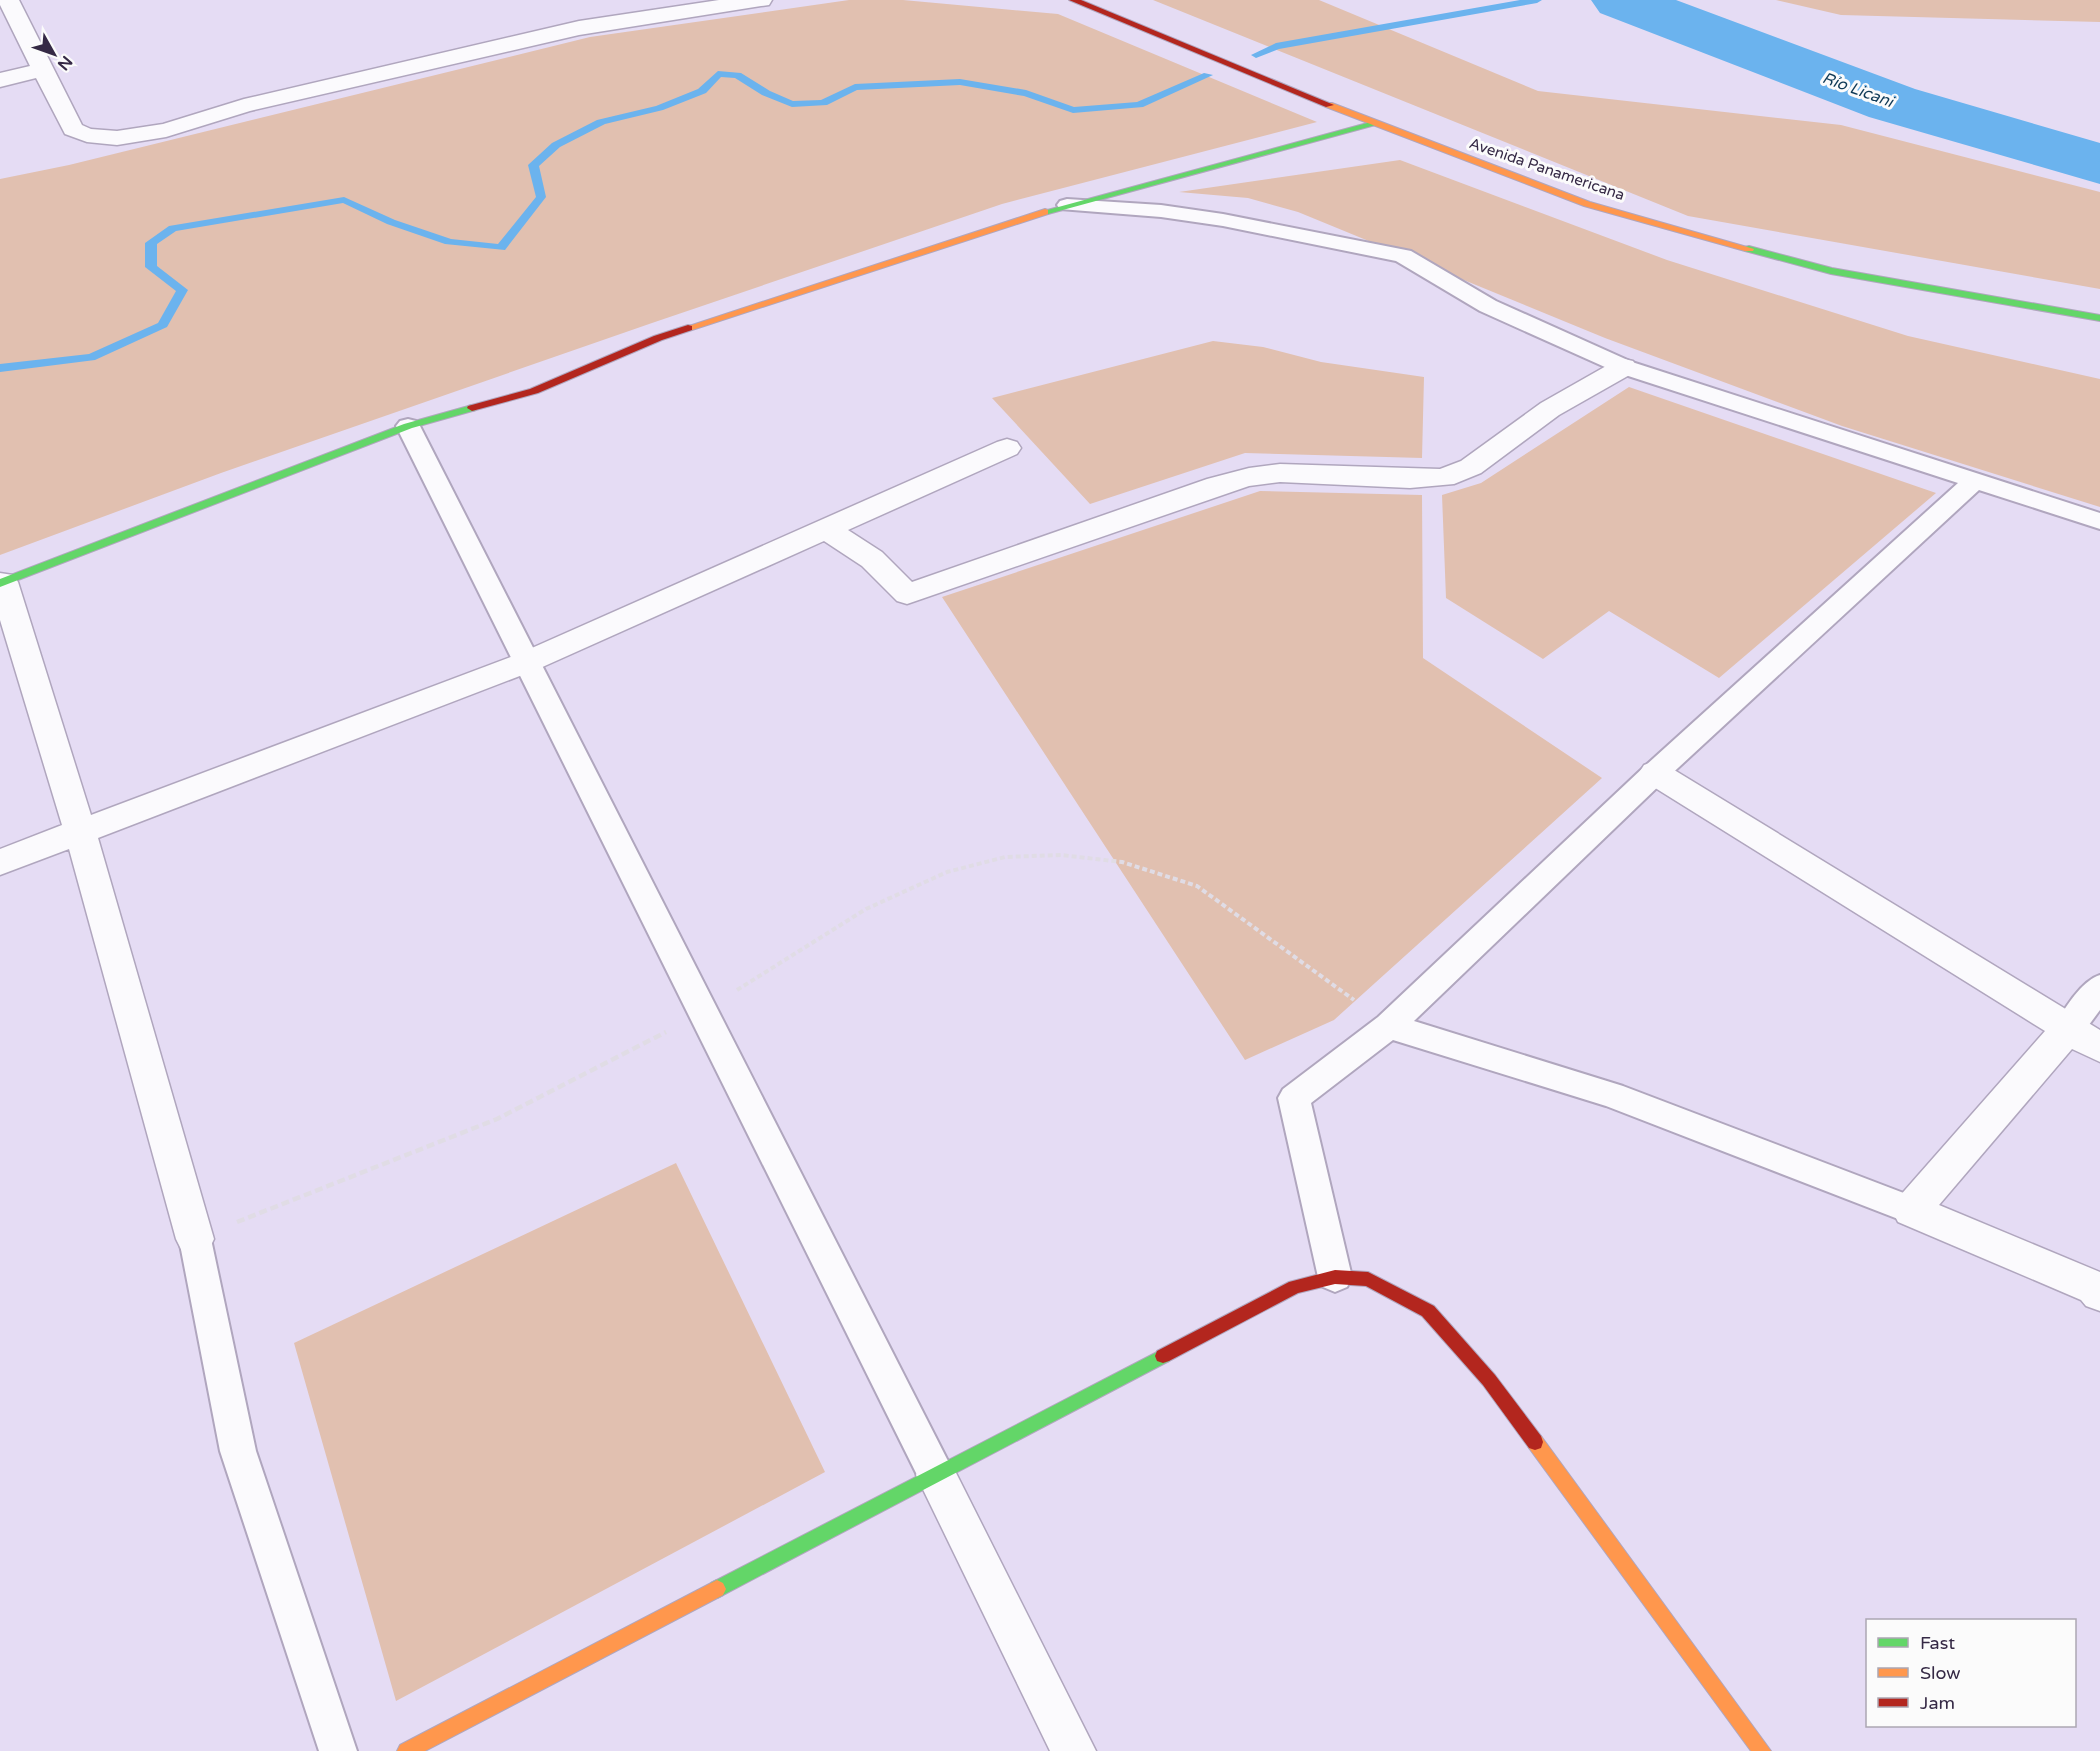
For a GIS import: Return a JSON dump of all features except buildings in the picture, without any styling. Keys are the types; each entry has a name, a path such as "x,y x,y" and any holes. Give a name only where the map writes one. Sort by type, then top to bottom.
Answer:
{"street":[{"path":"8,0 45,69 73,129 87,135 117,138 166,130 244,106 579,28 761,0"},
{"name":"Avenida Panamericana","path":"1073,0 1374,124 1587,204 1831,271 2100,318"},
{"path":"0,80 45,69"},
{"path":"195,1239 81,831 1,583 408,426 534,391 658,338 1067,205 1374,124"},
{"path":"828,530 872,559 907,594 1217,485 1249,477 1280,473 1410,480 1444,478 1471,467 1550,409 1624,367"},
{"path":"0,862 527,662 828,530 1007,448"},
{"path":"1655,773 2100,1048"},
{"path":"2069,1028 1911,1210 2095,1288 2100,1294"},
{"path":"406,1751 1295,1287 1335,1277 1368,1279 1428,1311 1490,1380 1762,1751"},
{"path":"936,1476 1074,1751"}],"lane":[{"path":"1067,205 1161,211 1223,220 1403,256 1488,306 1624,367 2100,521"},
{"path":"408,426 936,1476"},
{"path":"1335,1277 1294,1098 1389,1026 1655,773 1975,481"},
{"path":"2069,1028 2100,987"},
{"path":"1389,1026 1612,1095 1911,1210"},
{"path":"195,1239 238,1451 338,1751"}],"path":[{"path":"195,1239 497,1119 703,1012 866,909 947,872 1005,857 1061,855 1122,862 1197,886 1389,1026"}],"shaded area":[{"path":"849,0 903,0 1058,14 1317,122 1002,204 221,473 0,555 0,179 69,165 590,37"},
{"path":"1153,0 1319,0 1538,91 1841,125 2100,192 2100,289 1688,216"},
{"path":"1776,0 2100,0 2100,22 1841,15"},
{"path":"1400,160 1667,260 1908,336 2100,379 2100,507 1842,426 1605,338 1298,212 1248,198 1179,192"},
{"path":"1213,341 1263,347 1321,362 1424,377 1422,458 1245,453 1090,504 992,398"},
{"path":"1629,387 1936,493 1719,678 1609,611 1543,659 1446,598 1442,495 1481,483"},
{"path":"1260,491 1422,495 1423,658 1602,778 1334,1020 1245,1060 942,597"},
{"path":"676,1163 825,1472 396,1701 294,1343"}],"waterway":[{"path":"1256,55 1276,46 1537,0"},
{"name":"Río Licani","path":"1621,0 1892,103 2100,164"},
{"path":"0,368 91,357 163,325 182,290 151,267 151,243 173,228 344,200 391,222 449,242 501,248 541,197 533,165 556,145 601,122 659,108 702,91 718,74 737,75 766,93 792,104 823,103 855,87 960,82 1026,93 1073,110 1139,105 1208,75"}],"traffic: fast":[{"path":"1045,212 1374,124"},
{"path":"1749,249 1831,271 2100,318"},
{"path":"0,583 408,426 472,408"},
{"path":"717,1589 1163,1356"}],"traffic: slow":[{"path":"1329,105 1587,204 1749,249"},
{"path":"688,328 1045,212"},
{"path":"1535,1442 1762,1751"},
{"path":"406,1751 717,1589"}],"traffic: jam":[{"path":"1073,0 1329,105"},
{"path":"472,408 534,391 658,338 688,328"},
{"path":"1163,1356 1295,1287 1335,1277 1368,1279 1428,1311 1489,1380 1535,1442"}]}
